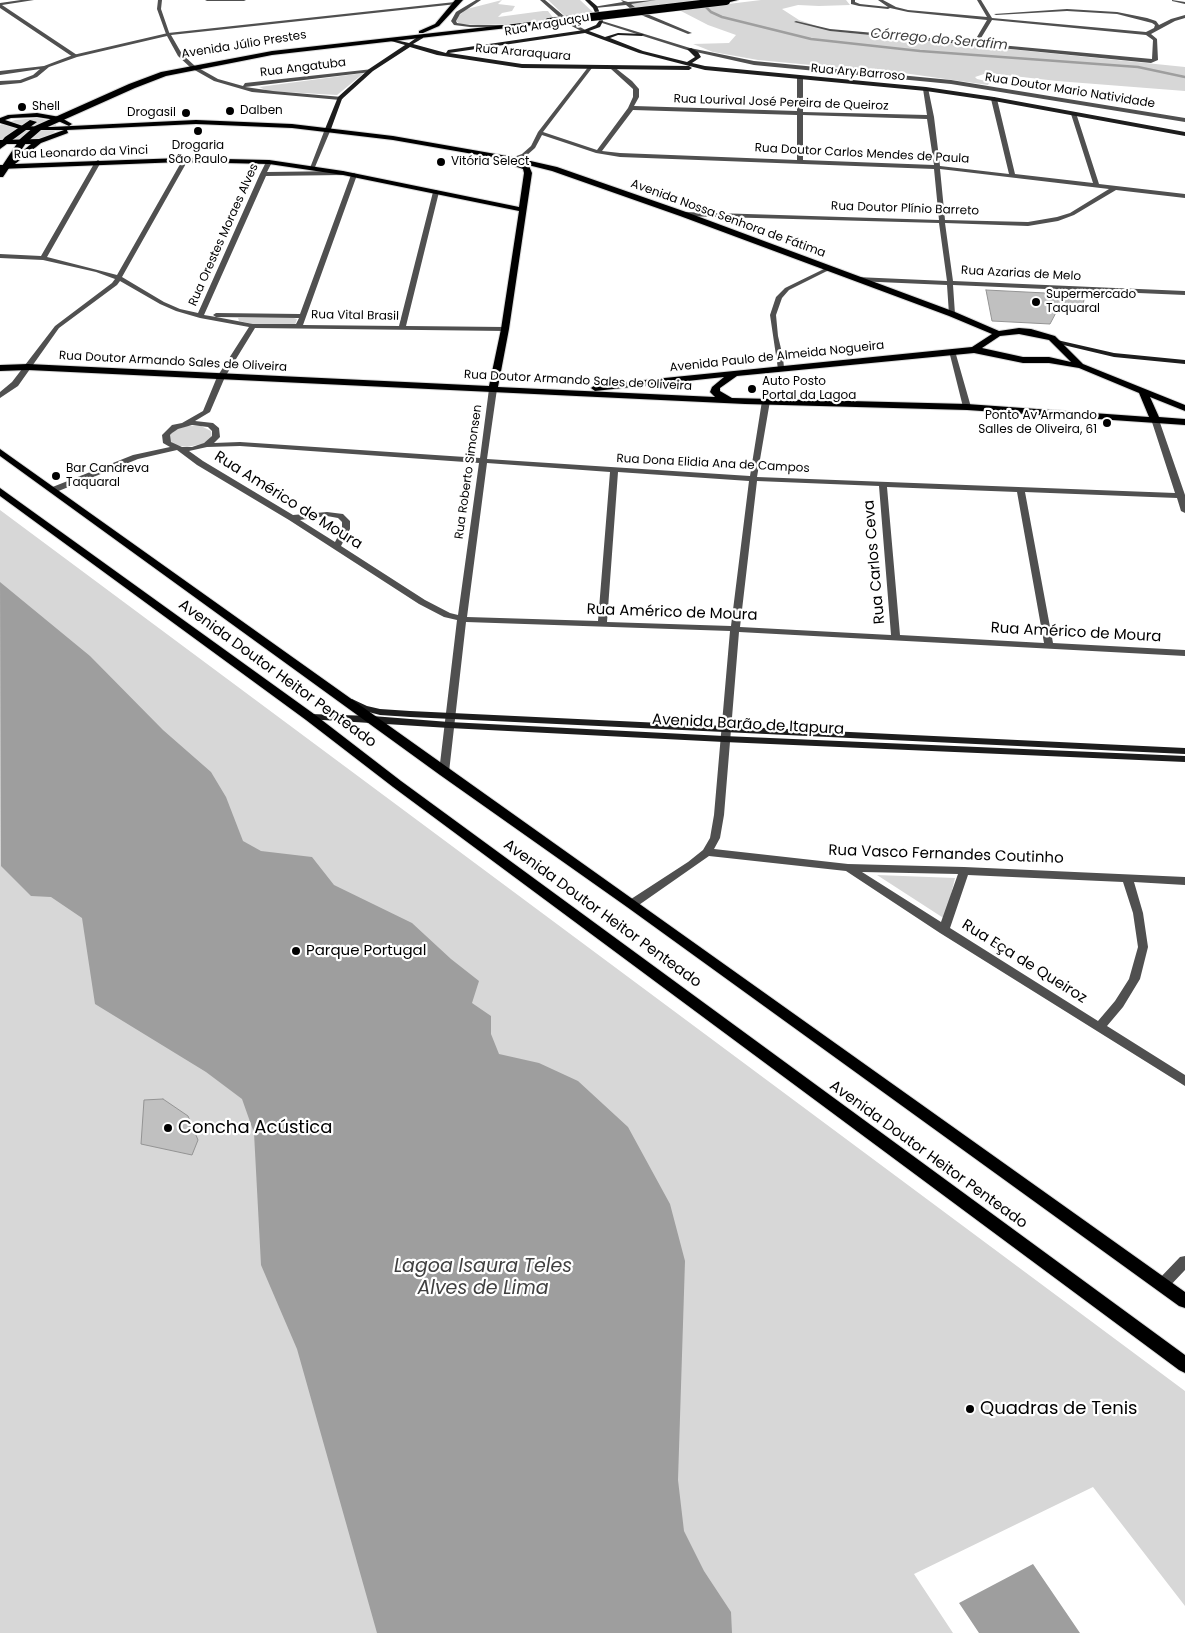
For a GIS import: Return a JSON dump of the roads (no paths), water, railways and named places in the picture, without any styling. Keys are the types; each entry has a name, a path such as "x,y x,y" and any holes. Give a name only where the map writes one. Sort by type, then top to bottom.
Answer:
{"highway":[{"path":"421,34 520,26 735,0"},
{"path":"442,21 456,14 456,2"},
{"path":"421,34 434,28 442,21 456,2"},
{"name":"Avenida Júlio Prestes","path":"22,143 26,137 37,129 58,118 132,86 191,65 272,53 392,40 421,34"},
{"name":"Avenida Júlio Prestes","path":"1,144 23,128 47,116 141,77 269,50 421,34"},
{"path":"0,175 22,143"}],"main road":[{"name":"Rua Araguaçu","path":"437,53 584,31 598,26 601,21 595,7 587,0"},
{"name":"Rua Ary Barroso","path":"584,31 664,58 705,68 926,89 994,99 1185,134"},
{"path":"328,129 340,98 371,70 421,34"},
{"path":"610,41 607,38 609,36 618,34 642,35"},
{"name":"Rua Araraquara","path":"392,40 461,58 522,66 705,68"},
{"path":"461,58 471,49"},
{"path":"688,64 698,57 689,50"},
{"path":"654,68 665,63 664,58"},
{"path":"0,116 47,116 58,118 66,124 86,127"},
{"path":"0,121 10,116"},
{"name":"Avenida Nossa Senhora de Fátima","path":"0,121 23,128 37,129 227,122 328,129 513,159 534,164 683,214 952,314 998,334"},
{"path":"1,144 40,141 86,127"},
{"path":"4,167 40,141"},
{"name":"Avenida Nossa Senhora de Fátima","path":"444,147 519,165 526,168 528,176"},
{"name":"Rua Leonardo da Vinci","path":"4,167 185,160 269,162 312,167 523,210"},
{"name":"Rua Roberto Simonsen","path":"493,389 505,328 528,176 534,164"},
{"path":"528,176 546,172 588,182"},
{"path":"974,350 998,334 1013,331 1047,336 1057,342 1114,355 1185,362"},
{"path":"1057,342 1081,366 1185,408"},
{"name":"Avenida Paulo de Almeida Nogueira","path":"553,393 952,351 974,350 991,352 1022,360 1050,360 1081,366"},
{"name":"Rua Doutor Armando Sales de Oliveira","path":"0,368 28,367 745,401 967,407 1185,422"},
{"path":"735,374 716,387 715,392 719,396 745,401"},
{"path":"1143,391 1155,419"},
{"name":"Avenida Doutor Heitor Penteado","path":"0,452 444,772 632,904 1185,1301"},
{"name":"Avenida Doutor Heitor Penteado","path":"0,491 310,717 397,784 1185,1365"},
{"name":"Avenida Barão de Itapura","path":"338,694 364,708 380,712 450,720"},
{"name":"Avenida Barão de Itapura","path":"310,717 450,720 1185,759"},
{"name":"Avenida Barão de Itapura","path":"725,735 1185,751"}],"street":[{"path":"0,5 32,0"},
{"path":"160,0 159,9 176,50 191,65 209,77 237,86 272,93 340,98"},
{"path":"207,0 244,0"},
{"path":"479,0 456,14 453,20 455,23 464,25 520,26"},
{"name":"Rua Ary Barroso","path":"542,0 568,22 584,31"},
{"path":"595,7 654,0"},
{"path":"796,22 830,30 1154,61 1155,39 1147,34 859,5 853,3 853,0"},
{"path":"880,0 894,8"},
{"path":"979,0 989,17"},
{"path":"1174,0 1185,3"},
{"path":"0,73 48,66 75,56 126,42 168,34 456,2"},
{"path":"625,2 638,12 690,33"},
{"path":"0,5 75,56"},
{"path":"989,17 1067,10 1117,13 1154,22 1157,25 1156,29"},
{"path":"1147,34 1173,20 1185,16"},
{"path":"976,44 989,17"},
{"path":"1145,19 1173,20"},
{"name":"Rua Doutor Mario Natividade","path":"601,21 689,50 754,63 951,82 1185,120"},
{"path":"0,83 16,82 31,78 48,66"},
{"path":"513,159 524,155 533,147 540,133 589,68"},
{"path":"598,152 631,108 636,97 636,89 613,68"},
{"name":"Rua Angatuba","path":"237,86 371,70"},
{"path":"800,78 800,162"},
{"path":"926,89 937,167 952,314"},
{"path":"994,99 1012,174"},
{"path":"1062,112 1072,101"},
{"name":"Rua Lourival José Pereira de Queiroz","path":"631,108 930,118"},
{"path":"1074,114 1096,185"},
{"path":"312,167 328,129"},
{"name":"Rua Doutor Carlos Mendes de Paula","path":"540,133 598,152 641,156 937,167 1012,174 1185,196"},
{"path":"533,147 534,164"},
{"path":"0,396 15,384 57,327 108,292 119,278 185,160"},
{"path":"43,258 98,162"},
{"name":"Rua Orestes Moraes Alves","path":"203,317 269,162"},
{"name":"Rua Leonardo da Vinci","path":"263,174 343,173"},
{"path":"299,326 354,175"},
{"name":"Rua Doutor Plínio Barreto","path":"683,214 1028,224 1045,222 1072,214 1116,187"},
{"path":"402,328 436,192"},
{"name":"Rua Vital Brasil","path":"0,256 43,258 98,271 119,278 162,303 203,317 253,326 505,328"},
{"path":"780,368 780,356 773,315 779,297 787,289 828,269"},
{"name":"Rua Azarias de Melo","path":"856,278 1185,293"},
{"name":"Rua Vital Brasil","path":"203,317 230,314 302,316"},
{"path":"53,490 136,457 165,439 169,431 206,412 221,377 253,326"},
{"path":"952,351 967,407"},
{"name":"Rua Roberto Simonsen","path":"444,772 493,389"},
{"path":"632,904 674,877 706,852 715,838 719,815 735,628 753,479 766,401"},
{"path":"206,412 210,425 216,430 217,435 206,445"},
{"path":"1155,419 1185,511"},
{"path":"183,425 192,423 210,425"},
{"name":"Rua Dona Elidia Ana de Campos","path":"217,435 240,444"},
{"name":"Rua Américo de Moura","path":"165,439 166,443 179,448 200,463 292,518 422,602 462,620 735,628 1185,653"},
{"name":"Rua Dona Elidia Ana de Campos","path":"136,457 179,448 240,444 753,479 1182,497"},
{"name":"Rua Américo de Moura","path":"200,463 206,445"},
{"path":"602,624 614,469"},
{"name":"Rua Carlos Ceva","path":"883,484 896,637"},
{"path":"1021,490 1049,646"},
{"path":"292,518 327,514 340,516 346,521 346,529 336,547"},
{"name":"Rua Vasco Fernandes Coutinho","path":"706,852 848,868 1185,881"},
{"name":"Rua Eça de Queiroz","path":"848,868 1185,1081"},
{"path":"944,930 964,871"},
{"path":"1100,1026 1119,1004 1134,979 1143,947 1138,913 1127,878"},
{"path":"1162,1285 1185,1261"}],"water":[{"name":"Lagoa Isaura Teles Alves de Lima","path":"0,582 90,656 163,730 211,772 226,797 243,841 261,851 312,857 334,885 412,923 451,959 479,981 472,1003 491,1016 491,1034 499,1054 539,1063 578,1081 628,1127 670,1204 685,1261 678,1480 684,1531 704,1571 731,1612 732,1633 377,1633 297,1349 261,1265 254,1133 242,1099 206,1072 95,1004 82,918 51,897 31,896 1,866"},
{"path":"1033,1564 1080,1633 979,1633 959,1603"}],"waterway":[{"name":"Córrego do Serafim","path":"699,0 711,12 722,17 811,39 920,51 1138,67 1185,77"}],"place":[{"name":"Shell","path":"22,107"},
{"name":"Dalben","path":"230,111"},
{"name":"Drogasil","path":"186,113"},
{"name":"Drogaria São Paulo","path":"198,131"},
{"name":"Vitória Select","path":"441,162"},
{"name":"Supermercado Taquaral","path":"1036,302"},
{"name":"Auto Posto Portal da Lagoa","path":"752,389"},
{"name":"Ponto Av Armando Salles de Oliveira, 61","path":"1107,423"},
{"name":"Bar Candreva Taquaral","path":"56,476"},
{"name":"Parque Portugal","path":"296,951"},
{"name":"Concha Acústica","path":"168,1128"},
{"name":"Quadras de Tenis","path":"970,1409"}]}
